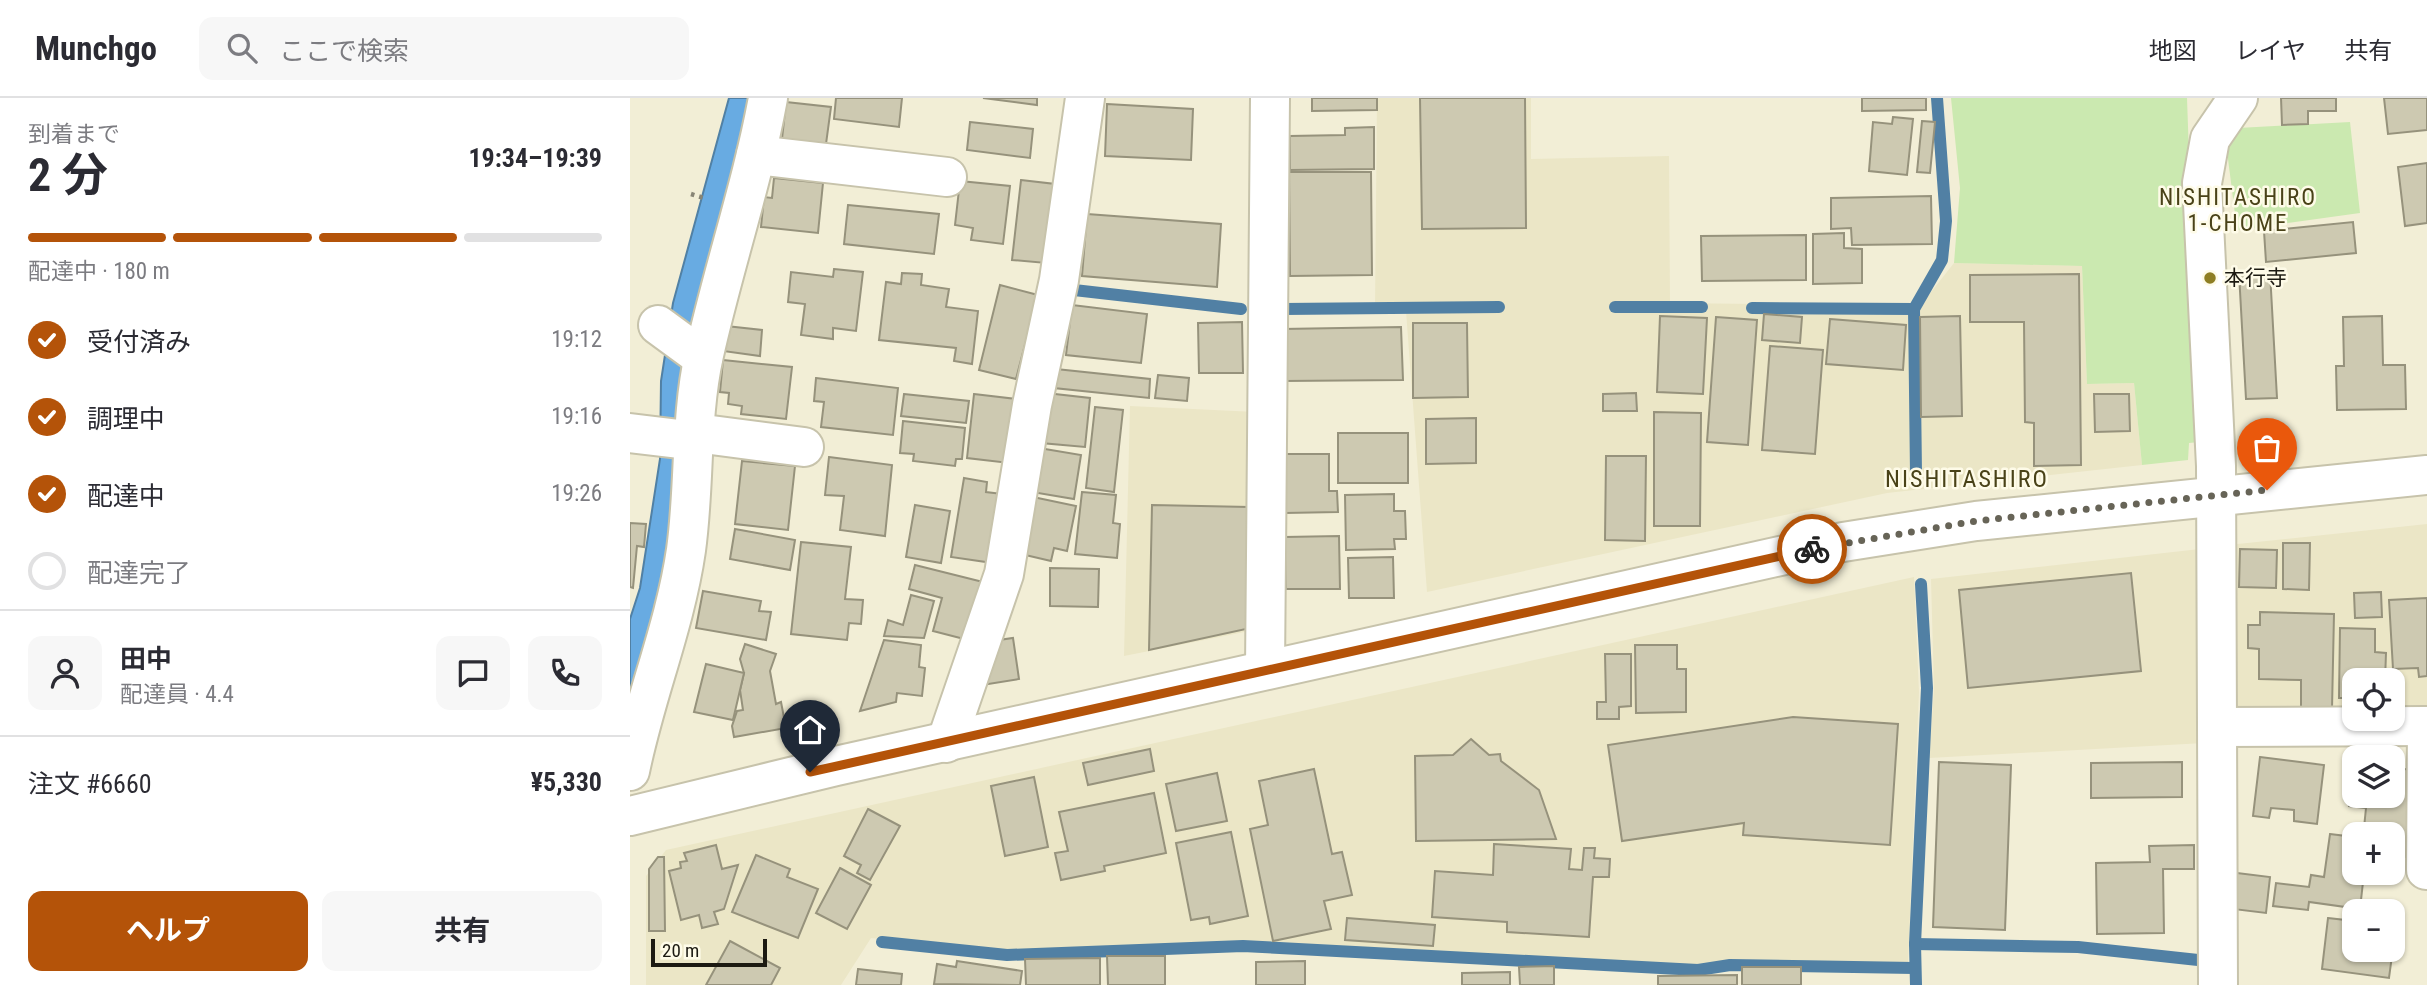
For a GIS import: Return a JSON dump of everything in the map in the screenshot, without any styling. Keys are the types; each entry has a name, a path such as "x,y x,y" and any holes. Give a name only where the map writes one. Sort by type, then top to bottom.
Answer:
{"main road":[{"path":"630,771 637,735 674,619 686,550 703,358 756,155 768,98"},
{"path":"946,743 1004,573 1032,405 1059,280 1084,98"},
{"path":"1265,670 1270,98"},
{"path":"2218,985 2218,727 2214,495 2202,184 2210,139 2238,98"},
{"path":"756,155 947,177"},
{"path":"658,325 703,358"},
{"path":"640,434 804,447"},
{"path":"630,816 1265,670 1843,542 1976,521 2427,475"},
{"path":"2218,727 2427,726 2426,870"}],"shaded area":[{"path":"1377,98 1531,98 1531,159 1669,156 1670,303 1920,306 1954,263 2082,266 2087,384 2134,383 2142,465 1887,493 1427,592 1406,311 1375,309"},
{"path":"1130,406 1275,413 1274,626 1124,656"},
{"path":"2427,524 2427,714 2405,715 2405,668 2342,668 2342,715 2231,715 2228,545"},
{"path":"2200,549 2204,743 1929,758 1934,690 1931,579"},
{"path":"1914,577 1919,692 1908,963 1729,962 1696,967 1243,942 1007,952 871,938 841,985 646,985 646,876 666,850"}],"green space":[{"path":"1951,98 2187,98 2199,442 2189,443 2188,460 2142,465 2134,383 2087,384 2082,266 1954,263 1960,188"},
{"path":"2350,122 2360,213 2237,230 2227,151 2238,128"}],"water":[{"path":"729,98 750,98 664,595 630,691 630,619 640,588 660,459 661,381 673,303"}],"building":[{"path":"836,98 902,98 899,127 834,119"},
{"path":"983,98 1037,98 1037,105"},
{"path":"1312,98 1377,98 1377,110 1312,111"},
{"path":"1420,98 1525,98 1526,228 1422,229"},
{"path":"1862,98 1926,98 1926,110 1862,111"},
{"path":"2281,98 2336,98 2336,111 2308,111 2308,124 2282,125"},
{"path":"2384,98 2427,98 2427,130 2388,134"},
{"path":"786,102 831,107 826,144 782,139"},
{"path":"1107,104 1193,109 1191,160 1105,156"},
{"path":"1893,117 1913,119 1907,175 1869,171 1873,122 1892,124"},
{"path":"1922,121 1935,122 1930,173 1917,172"},
{"path":"970,122 1033,129 1030,158 967,150"},
{"path":"1374,127 1374,169 1290,170 1290,136 1345,135 1345,128"},
{"path":"2427,163 2427,223 2405,226 2398,167"},
{"path":"1289,172 1371,172 1372,275 1290,276"},
{"path":"774,178 823,183 818,233 761,227 764,197 772,198"},
{"path":"1021,180 1055,184 1046,263 1012,260"},
{"path":"960,181 1010,186 1003,244 971,240 973,228 955,225"},
{"path":"1931,196 1932,244 1852,245 1851,228 1831,229 1831,198"},
{"path":"848,205 939,214 934,254 844,244"},
{"path":"1087,214 1221,224 1217,287 1082,276"},
{"path":"2353,222 2356,253 2266,262 2264,231"},
{"path":"1844,233 1844,248 1862,249 1862,283 1813,284 1813,234"},
{"path":"1806,235 1806,280 1702,281 1701,236"},
{"path":"834,269 863,272 856,331 833,328 833,339 801,335 805,304 788,302 791,272 833,277"},
{"path":"2270,272 2277,398 2246,399 2239,273"},
{"path":"902,273 922,274 921,285 949,289 946,307 978,311 972,364 954,361 956,348 879,340 886,282 901,284"},
{"path":"2079,274 2081,465 2034,466 2034,423 2025,422 2024,322 1970,322 1970,275"},
{"path":"1000,285 1038,295 1016,379 979,370"},
{"path":"1072,305 1147,314 1141,363 1066,355"},
{"path":"1764,314 1802,317 1800,343 1762,340"},
{"path":"1660,316 1707,318 1703,394 1657,392"},
{"path":"1960,316 1962,416 1921,417 1920,317"},
{"path":"2382,316 2383,365 2405,365 2406,409 2337,410 2336,366 2344,366 2343,317"},
{"path":"1716,317 1757,320 1748,445 1707,442"},
{"path":"1830,319 1906,325 1903,370 1826,364"},
{"path":"1242,322 1243,373 1199,373 1198,323"},
{"path":"1413,323 1467,323 1468,397 1413,398"},
{"path":"726,326 762,330 760,356 723,351"},
{"path":"1401,327 1403,380 1283,381 1282,329"},
{"path":"1770,346 1823,350 1815,454 1762,450"},
{"path":"723,360 792,367 786,419 741,414 742,406 728,404 729,393 720,392"},
{"path":"1056,369 1150,379 1149,398 1054,388"},
{"path":"1158,375 1189,378 1187,401 1155,398"},
{"path":"816,378 898,388 893,435 821,427 824,402 814,401"},
{"path":"1046,393 1090,398 1085,447 1041,443"},
{"path":"1636,393 1637,411 1603,411 1603,394"},
{"path":"904,394 969,401 966,423 901,416"},
{"path":"974,394 1016,399 1009,463 967,458"},
{"path":"2094,394 2129,394 2130,431 2095,432"},
{"path":"1095,407 1123,410 1114,492 1086,488"},
{"path":"1654,412 1701,413 1700,526 1654,526"},
{"path":"1476,418 1476,463 1426,464 1426,419"},
{"path":"903,421 965,428 962,459 956,459 955,466 913,461 914,454 900,453"},
{"path":"1338,433 1408,433 1408,483 1338,483"},
{"path":"1039,448 1081,455 1074,499 1032,492"},
{"path":"1284,454 1329,454 1329,491 1337,491 1338,512 1285,513"},
{"path":"1606,456 1646,456 1645,541 1605,540"},
{"path":"829,457 892,465 885,536 840,530 844,496 825,495"},
{"path":"742,461 795,466 788,530 735,524"},
{"path":"964,478 987,482 986,492 1003,494 993,563 951,557"},
{"path":"1082,492 1116,495 1113,523 1120,524 1117,558 1075,554"},
{"path":"1394,494 1394,511 1405,511 1406,539 1394,539 1395,549 1346,550 1345,495"},
{"path":"1033,497 1076,506 1067,551 1054,548 1051,561 1021,554"},
{"path":"915,505 950,511 941,563 906,557"},
{"path":"1152,505 1249,507 1246,629 1149,650"},
{"path":"630,523 646,524 644,547 637,546 633,588 630,587"},
{"path":"735,529 795,540 790,570 730,559"},
{"path":"1339,536 1340,589 1286,589 1285,537"},
{"path":"801,542 851,547 845,599 863,600 861,624 849,623 847,640 791,634"},
{"path":"2283,543 2310,543 2309,590 2283,589"},
{"path":"2240,549 2277,550 2276,588 2239,587"},
{"path":"1393,557 1394,598 1349,598 1348,558"},
{"path":"915,565 983,582 968,640 933,631 942,598 909,589"},
{"path":"1050,568 1099,569 1098,607 1050,606"},
{"path":"2131,573 2141,671 1968,688 1959,590"},
{"path":"703,591 761,601 759,611 771,612 766,640 696,628"},
{"path":"2381,592 2382,617 2355,618 2354,593"},
{"path":"911,595 934,601 924,638 884,636 888,620 903,625"},
{"path":"2427,598 2427,676 2419,677 2418,668 2393,668 2389,600"},
{"path":"2260,612 2334,614 2332,709 2301,709 2301,680 2259,679 2259,649 2248,648 2248,625 2260,625"},
{"path":"2340,628 2375,629 2375,652 2386,653 2385,668 2342,668 2342,698 2339,698"},
{"path":"1013,638 1019,679 976,686 999,640"},
{"path":"884,640 921,645 919,667 925,668 922,696 897,693 896,702 860,711"},
{"path":"745,644 776,654 770,671 776,704 781,702 786,728 734,737 732,726 737,711 743,710 740,690 744,673 740,659"},
{"path":"1635,645 1677,645 1677,669 1686,669 1686,712 1636,713"},
{"path":"1605,654 1631,654 1631,706 1619,707 1619,719 1597,719 1597,702 1606,702"},
{"path":"706,664 744,673 733,720 694,712"},
{"path":"1793,717 1898,724 1890,845 1743,835 1744,823 1622,841 1608,745"},
{"path":"1471,739 1489,755 1500,754 1501,761 1539,790 1556,839 1416,841 1415,756 1453,755"},
{"path":"1150,749 1154,771 1088,785 1083,763"},
{"path":"2260,757 2324,765 2317,824 2294,821 2294,810 2271,808 2269,818 2253,816"},
{"path":"1939,762 2011,765 2005,930 1933,927"},
{"path":"2182,762 2182,797 2091,798 2091,763"},
{"path":"1314,769 1332,854 1342,852 1352,895 1324,901 1331,929 1273,941 1250,829 1268,825 1259,781"},
{"path":"2405,769 2414,770 2406,857 2405,822 2365,822 2366,808 2405,808"},
{"path":"1217,773 1227,821 1176,831 1166,784"},
{"path":"1034,777 1048,847 1005,856 991,786"},
{"path":"1154,793 1166,853 1104,866 1105,871 1061,880 1055,853 1068,851 1059,812"},
{"path":"868,809 900,826 870,880 857,873 861,865 844,856"},
{"path":"1231,832 1248,916 1210,924 1209,917 1191,920 1176,843"},
{"path":"2330,834 2342,836 2342,885 2363,885 2361,899 2342,899 2342,907 2309,902 2308,910 2273,906 2276,883 2309,887 2311,875 2324,877"},
{"path":"1494,844 1571,849 1569,869 1582,870 1584,848 1595,848 1594,858 1610,859 1609,877 1593,877 1589,937 1507,932 1507,922 1432,917 1435,871 1493,875"},
{"path":"716,845 722,869 738,865 724,909 714,912 718,924 702,928 699,915 681,920 669,871 681,868 680,862 687,861 684,853"},
{"path":"2194,845 2194,869 2163,869 2164,933 2097,934 2096,863 2150,862 2149,846"},
{"path":"756,855 790,869 787,877 818,889 798,938 732,912"},
{"path":"658,857 664,857 665,931 649,931 649,869"},
{"path":"840,868 871,885 847,929 816,913"},
{"path":"2237,873 2270,877 2266,913 2233,909"},
{"path":"1347,918 1435,925 1433,946 1345,940"},
{"path":"2328,918 2342,920 2342,962 2391,962 2389,978 2322,969"},
{"path":"730,941 780,968 771,985 706,985"},
{"path":"1107,956 1165,956 1165,985 1108,985"},
{"path":"1100,958 1100,985 1026,985 1025,959"},
{"path":"957,961 1022,971 1020,985 934,984 937,964 956,967"},
{"path":"1305,961 1305,985 1256,985 1256,962"},
{"path":"1554,966 1554,985 1520,985 1519,967"},
{"path":"1742,967 1801,967 1801,985 1742,985"},
{"path":"858,969 902,974 901,985 856,985"},
{"path":"1510,972 1510,985 1462,985 1462,973"},
{"path":"1737,975 1737,985 1658,985 1658,976"}],"waterway":[{"path":"1916,474 1914,309 1942,260 1946,221 1937,98"},
{"path":"1074,290 1241,309"},
{"path":"1283,309 1499,307"},
{"path":"1615,307 1702,307"},
{"path":"1752,308 1914,309"},
{"path":"1916,985 1915,944 1927,688 1921,584"},
{"path":"882,942 1007,955 1243,946 1698,970 1730,965 1914,968"},
{"path":"1915,944 2078,947 2198,960"}],"way so far":[{"path":"1812,549 1976,521 2267,490"}],"place":[{"name":"本行寺","path":"2210,278"}],"district":[{"name":"NISHITASHIRO 1-CHOME","path":"2238,210"},
{"name":"NISHITASHIRO","path":"1967,479"}],"route":[{"path":"810,772 1812,549"}]}
